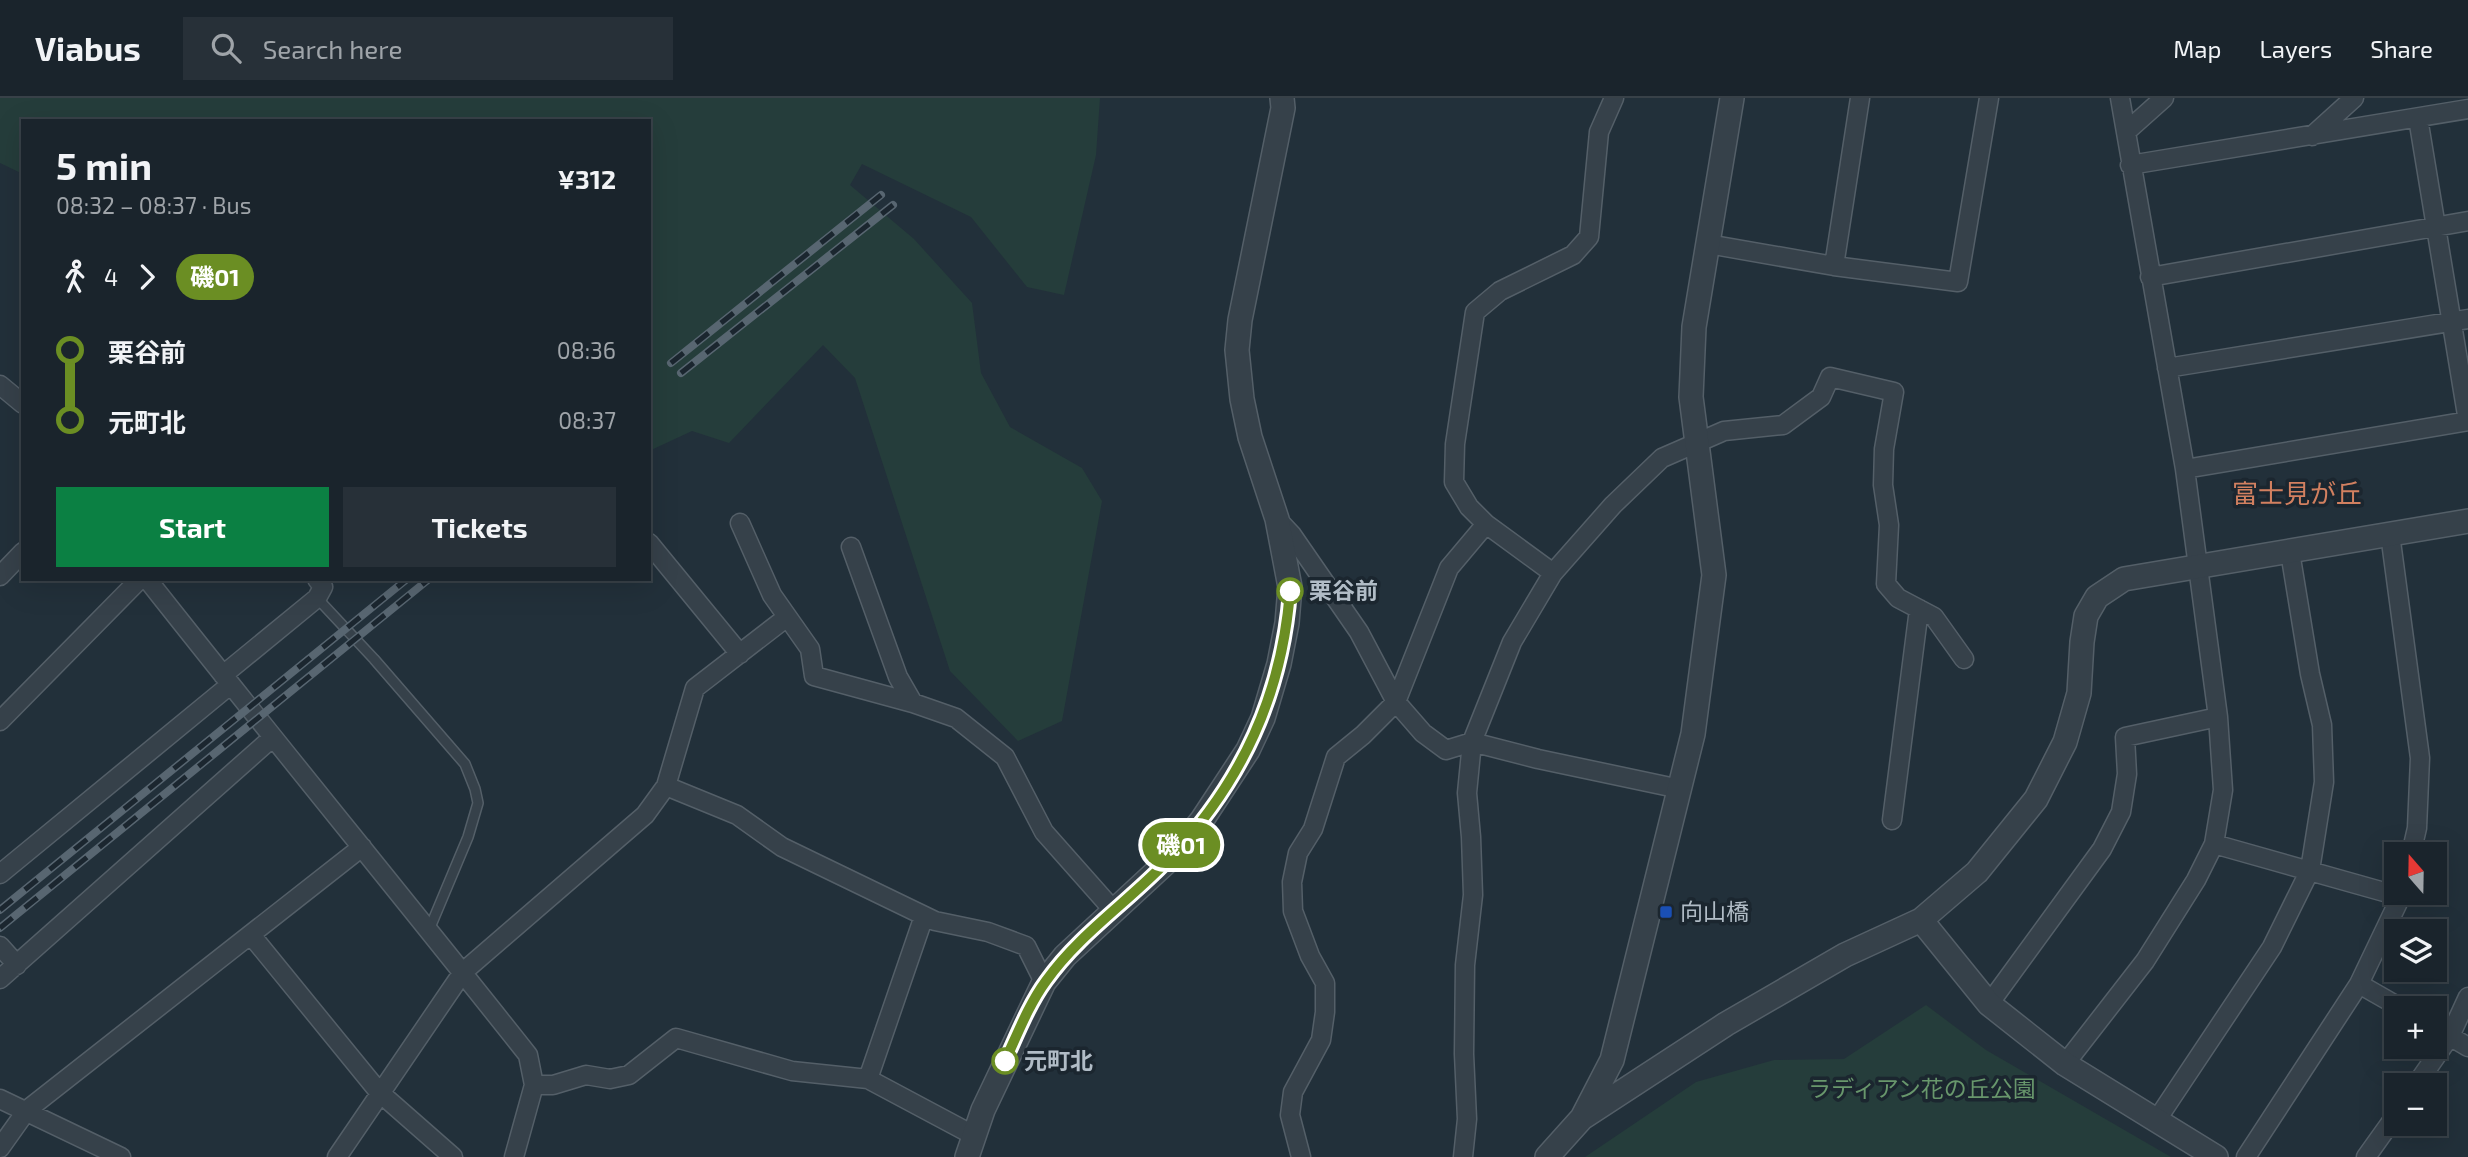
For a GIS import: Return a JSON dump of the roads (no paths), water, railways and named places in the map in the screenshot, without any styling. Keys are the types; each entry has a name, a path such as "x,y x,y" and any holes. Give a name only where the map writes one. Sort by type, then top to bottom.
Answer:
{"street":[{"path":"534,1085 553,1085 586,1075 610,1079 629,1075 676,1038 792,1071 868,1079 970,1146 1013,1043 1044,982 1065,956 1171,858 1202,820 1248,750 1263,718 1279,664 1287,623 1290,587 1277,519 1250,437 1238,374 1237,350 1240,320 1283,108 1282,98"},
{"path":"1553,573 1486,524 1469,507 1454,482 1455,444 1475,312 1500,291 1573,255 1589,237 1599,132 1614,98"},
{"path":"1547,1157 1582,1118 1612,1060 1693,734 1714,575 1691,397 1694,327 1732,98"},
{"path":"1834,266 1860,98"},
{"path":"1708,244 1834,266 1958,282 1989,98"},
{"path":"2065,1064 2145,961 2196,880 2214,844 2223,790 2218,717 2185,469 2120,98"},
{"path":"2127,131 2164,98"},
{"path":"2312,136 2354,98"},
{"path":"2130,165 2468,109"},
{"path":"2185,469 2468,421 2460,320 2436,227 2418,118"},
{"path":"2150,277 2468,221"},
{"path":"2167,368 2460,320"},
{"path":"1462,1157 1467,1119 1464,1054 1465,965 1472,895 1471,837 1466,793 1472,742 1512,642 1553,573 1613,505 1662,458 1724,431 1783,425 1821,397 1830,377 1894,392 1884,449 1883,485 1889,525 1886,584 1898,598 1934,617 1964,659"},
{"path":"3,393 21,403"},
{"path":"1277,519 1292,535 1359,632 1395,702 1423,733 1446,750 1472,742 1519,755 1680,789"},
{"path":"1582,1118 1738,1017 1845,955 1921,920 1977,872 2036,799 2065,742 2079,693 2086,615 2096,597 2124,579 2468,521"},
{"path":"740,523 772,595 810,649 814,676 914,703 956,718 1005,757 1044,832 1114,911"},
{"path":"1301,1157 1290,1115 1293,1092 1321,1040 1325,983 1293,911 1292,882 1298,853 1313,829 1336,757 1363,735 1395,702 1449,568 1486,524"},
{"path":"2390,534 2420,758 2417,828 2414,842"},
{"path":"651,545 740,654"},
{"path":"852,547 898,677 914,703"},
{"path":"2157,1121 2272,947 2310,870 2324,782 2322,725 2310,674 2290,552"},
{"path":"0,576 21,554"},
{"path":"0,721 138,581"},
{"path":"149,581 528,1055 534,1085 514,1157"},
{"path":"0,874 317,598 323,587 318,581"},
{"path":"1892,820 1919,609"},
{"path":"337,1157 463,972 645,815 666,786 695,688 787,617"},
{"path":"1989,1004 2102,849 2121,812 2127,774 2124,737 2218,717"},
{"path":"0,979 272,738"},
{"path":"666,786 737,815 782,847 935,921 988,932 1026,946 1044,982"},
{"path":"2214,844 2384,890"},
{"path":"0,1148 27,1110 362,847"},
{"path":"2246,1157 2359,984 2397,905"},
{"path":"868,1079 924,916"},
{"path":"1921,920 1989,1004 2065,1064 2216,1157"},
{"path":"251,935 379,1093 453,1157"},
{"path":"0,946 17,965"},
{"path":"2359,984 2384,998"},
{"path":"2447,1024 2468,997"},
{"path":"2447,1034 2468,1047"},
{"path":"0,1099 121,1157"},
{"path":"2366,1157 2384,1132"}],"lane":[{"path":"317,598 465,764 475,789 478,803 468,837 429,930"}],"railway":[{"path":"671,363 881,195"},
{"path":"681,373 893,205"},
{"path":"0,910 405,581"},
{"path":"0,928 427,581"}],"place":[{"name":"栗谷前","path":"1290,591"},
{"name":"向山橋","path":"1666,912"},
{"name":"元町北","path":"1005,1061"}],"district":[{"name":"富士見が丘","path":"2297,494"}],"park label":[{"name":"ラディアン花の丘公園","path":"1922,1089"}]}
